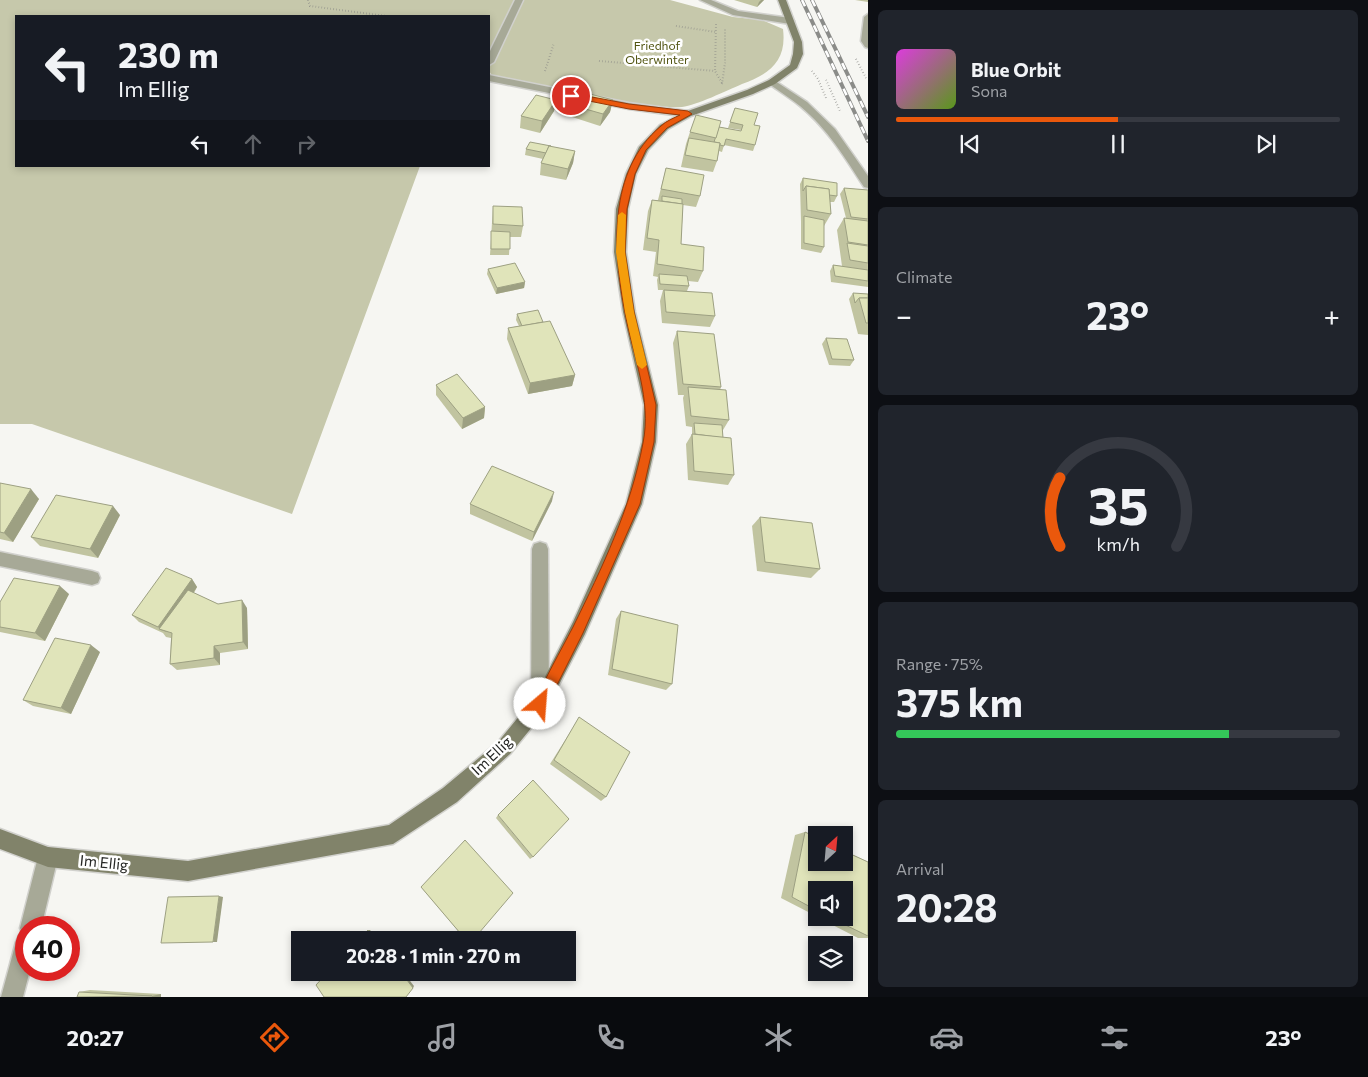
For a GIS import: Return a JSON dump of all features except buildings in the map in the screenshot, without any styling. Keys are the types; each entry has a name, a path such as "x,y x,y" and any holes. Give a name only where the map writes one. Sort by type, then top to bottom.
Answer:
{"street":[{"path":"490,60 520,0"},
{"path":"704,0 736,13 790,21"},
{"name":"Im Ellig","path":"0,839 48,858 188,871 393,834 450,795 498,754 540,704 578,628 634,504 649,442 651,405 630,312 620,252 622,209 631,174 642,149 664,126 688,114 750,92 772,82 794,66 798,54 798,42 782,0"},
{"path":"868,19 865,42 868,45"},
{"path":"490,78 629,106 688,114"},
{"path":"772,82 804,104 826,124 848,152 868,185"},
{"path":"540,549 540,704"},
{"path":"0,559 92,578"},
{"path":"33,916 48,858"},
{"path":"12,997 16,981"}],"path":[{"path":"308,0 310,6 378,15"},
{"path":"716,20 715,71 724,89"},
{"path":"722,84 725,63 725,21"},
{"path":"676,26 716,32"},
{"path":"543,75 554,43"},
{"path":"599,61 715,71"}],"green space":[{"name":"Friedhof Oberwinter","path":"0,0 670,0 733,17 762,20 783,29 784,40 779,58 775,65 761,76 695,104 669,107 615,100 493,77 490,72 490,15 15,15 15,167 420,167 292,514 32,424 0,424"}],"railway":[{"path":"802,0 868,141"},
{"path":"812,0 868,117"}],"slow traffic":[{"path":"622,215 620,252 630,312 642,365"}],"route":[{"path":"540,704 578,628 634,504 649,442 651,405 630,312 620,252 622,209 631,174 642,149 664,126 688,114 571,96"}]}
